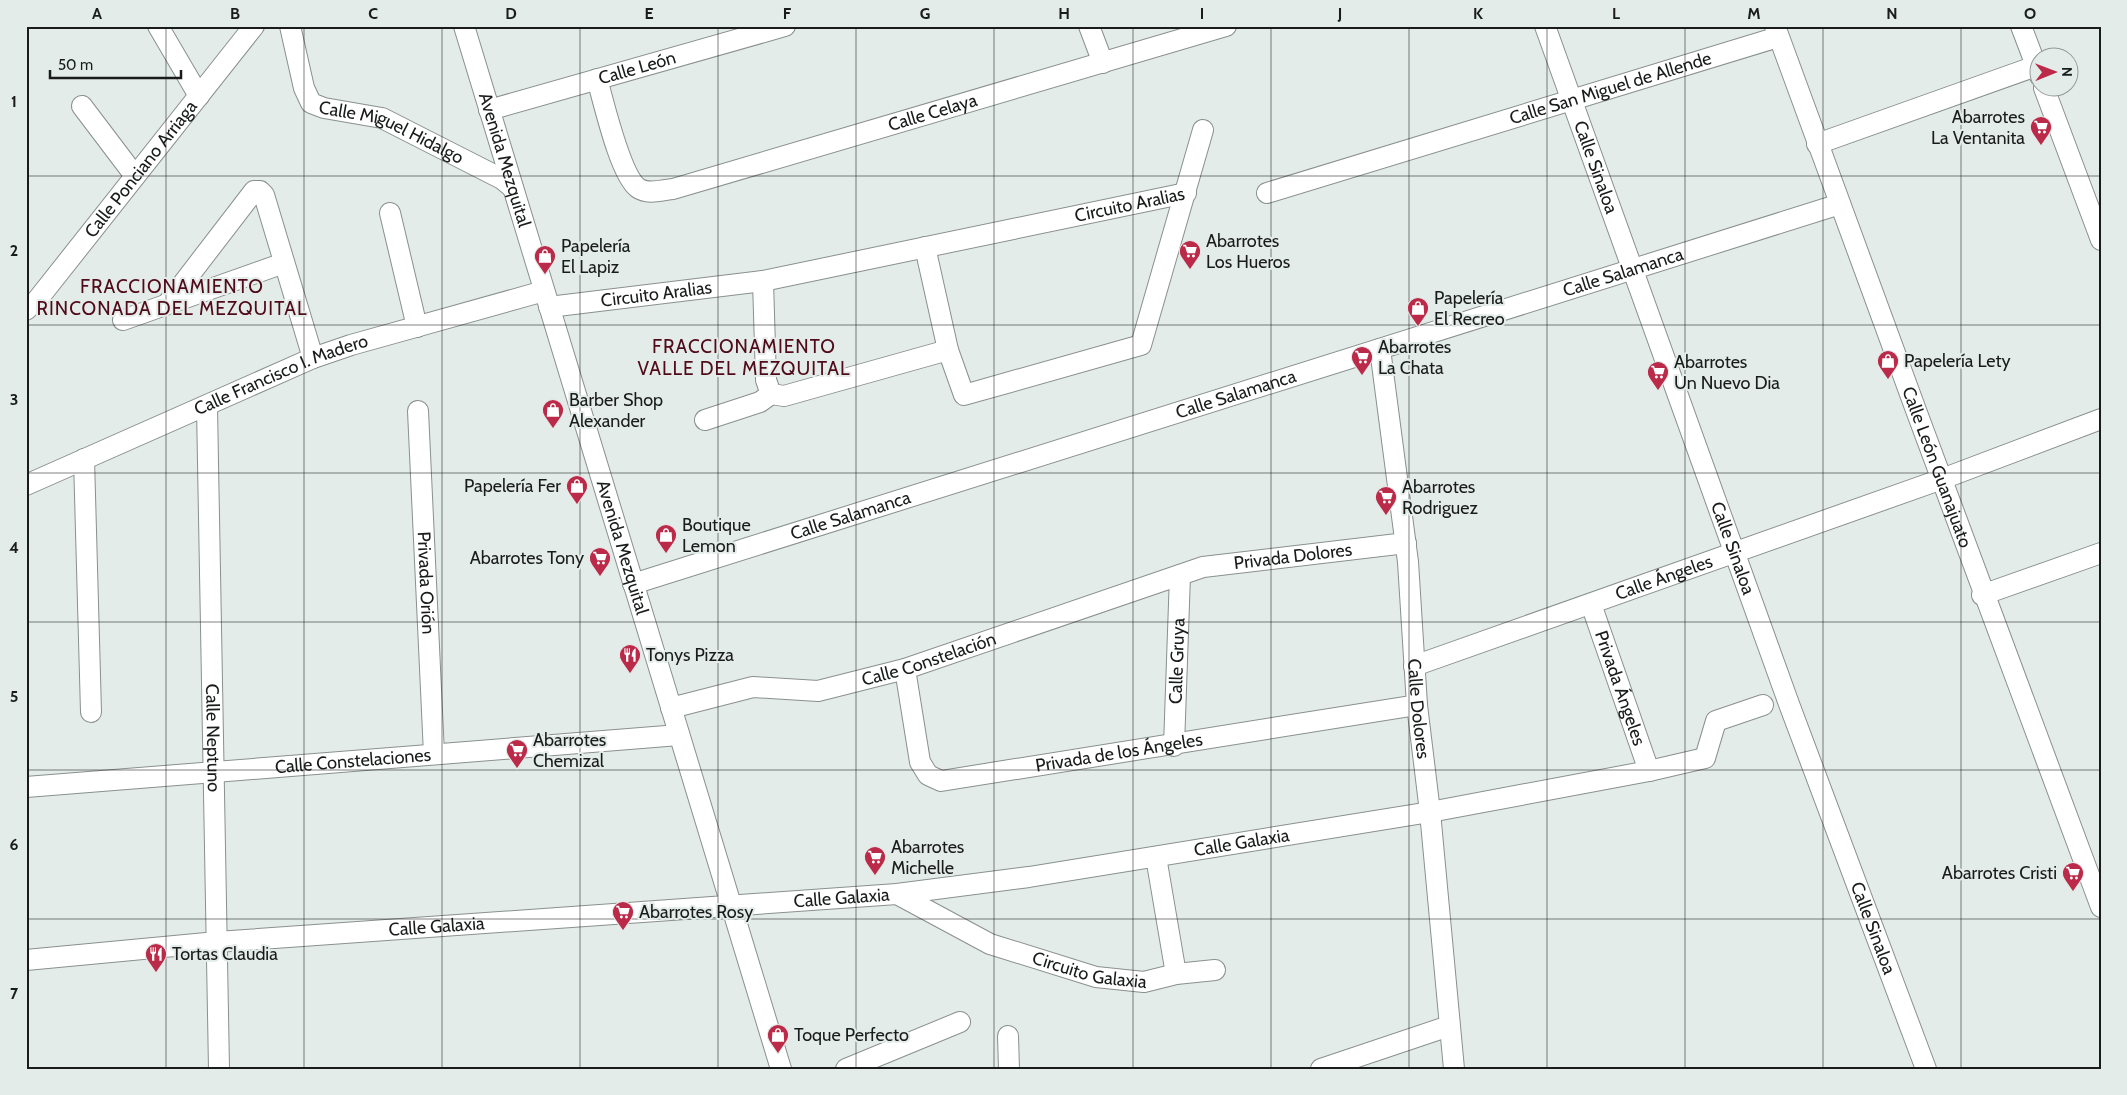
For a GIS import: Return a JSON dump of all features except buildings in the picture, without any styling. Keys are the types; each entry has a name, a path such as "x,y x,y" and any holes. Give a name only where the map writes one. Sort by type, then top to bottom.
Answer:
{"street":[{"path":"158,26 199,96"},
{"name":"Calle Ponciano Arriaga","path":"26,310 254,26"},
{"name":"Calle Miguel Hidalgo","path":"290,26 304,88 312,103 324,108 389,121 502,179 513,188"},
{"name":"Avenida Mezquital","path":"464,26 781,1069"},
{"path":"1089,26 1103,63"},
{"name":"Calle Celaya","path":"597,79 626,174 639,188 651,192 673,189 1226,26"},
{"name":"Calle Sinaloa","path":"1544,26 1634,270 1792,713 1926,1069"},
{"path":"2021,26 2030,50"},
{"name":"Calle León","path":"489,110 777,27"},
{"name":"Calle San Miguel de Allende","path":"1267,192 1572,100 1776,31"},
{"name":"Calle León Guanajuato","path":"1776,31 1942,479 1982,595 2101,907"},
{"path":"1817,144 2030,74"},
{"path":"2048,98 2101,240"},
{"path":"82,106 135,176"},
{"path":"1186,193 1203,130"},
{"path":"168,303 254,192 260,191 264,195 313,358"},
{"name":"Circuito Aralias","path":"546,299 763,281 925,247 1186,193 1141,346 964,395 948,350 925,247"},
{"name":"Calle Salamanca","path":"633,584 1840,204"},
{"path":"390,213 417,327"},
{"path":"123,320 284,263"},
{"path":"763,281 766,380 771,394"},
{"name":"Calle Francisco I. Madero","path":"26,485 207,407 313,358 417,327 546,299"},
{"name":"Calle Dolores","path":"1380,349 1406,544 1417,705 1430,812 1454,1069"},
{"path":"705,420 760,402 771,394 784,396 948,350"},
{"name":"Calle Neptuno","path":"207,407 219,1069"},
{"name":"Privada Orión","path":"418,411 434,754"},
{"name":"Calle Ángeles","path":"1414,666 1942,479 2101,419"},
{"path":"84,459 91,712"},
{"name":"Privada Dolores","path":"1180,575 1203,567 1406,544"},
{"path":"1982,595 2101,553"},
{"name":"Calle Constelación","path":"671,708 754,687 818,691 905,669 1180,575"},
{"name":"Calle Gruya","path":"1174,746 1180,575"},
{"name":"Privada Ángeles","path":"1591,604 1649,771"},
{"name":"Privada de los Ángeles","path":"905,669 920,762 928,775 941,781 1174,746 1417,705"},
{"name":"Calle Galaxia","path":"26,960 217,942 897,894 1029,877 1430,812 1649,771 1705,758 1716,721 1763,704"},
{"name":"Calle Constelaciones","path":"26,787 679,735"},
{"name":"Circuito Galaxia","path":"897,894 990,944 1096,977 1144,982 1176,974 1156,857"},
{"path":"1176,974 1215,970"},
{"path":"846,1069 960,1022"},
{"path":"1321,1069 1449,1026"},
{"path":"1008,1036 1009,1069"}],"place":[{"name":"Abarrotes La Ventanita","path":"2041,146"},
{"name":"Abarrotes Los Hueros","path":"1190,270"},
{"name":"Papelería El Lapiz","path":"545,275"},
{"name":"Papelería El Recreo","path":"1418,327"},
{"name":"Abarrotes La Chata","path":"1362,376"},
{"name":"Papelería Lety","path":"1888,380"},
{"name":"Abarrotes Un Nuevo Dia","path":"1658,391"},
{"name":"Barber Shop Alexander","path":"553,429"},
{"name":"Papelería Fer","path":"577,505"},
{"name":"Abarrotes Rodriguez","path":"1386,516"},
{"name":"Boutique Lemon","path":"666,554"},
{"name":"Abarrotes Tony","path":"600,577"},
{"name":"Tonys Pizza","path":"630,674"},
{"name":"Abarrotes Chemizal","path":"517,769"},
{"name":"Abarrotes Michelle","path":"875,876"},
{"name":"Abarrotes Cristi","path":"2073,892"},
{"name":"Abarrotes Rosy","path":"623,931"},
{"name":"Tortas Claudia","path":"156,973"},
{"name":"Toque Perfecto","path":"778,1054"}],"district":[{"name":"FRACCIONAMIENTO RINCONADA DEL MEZQUITAL","path":"172,297"},
{"name":"FRACCIONAMIENTO VALLE DEL MEZQUITAL","path":"744,357"}]}
